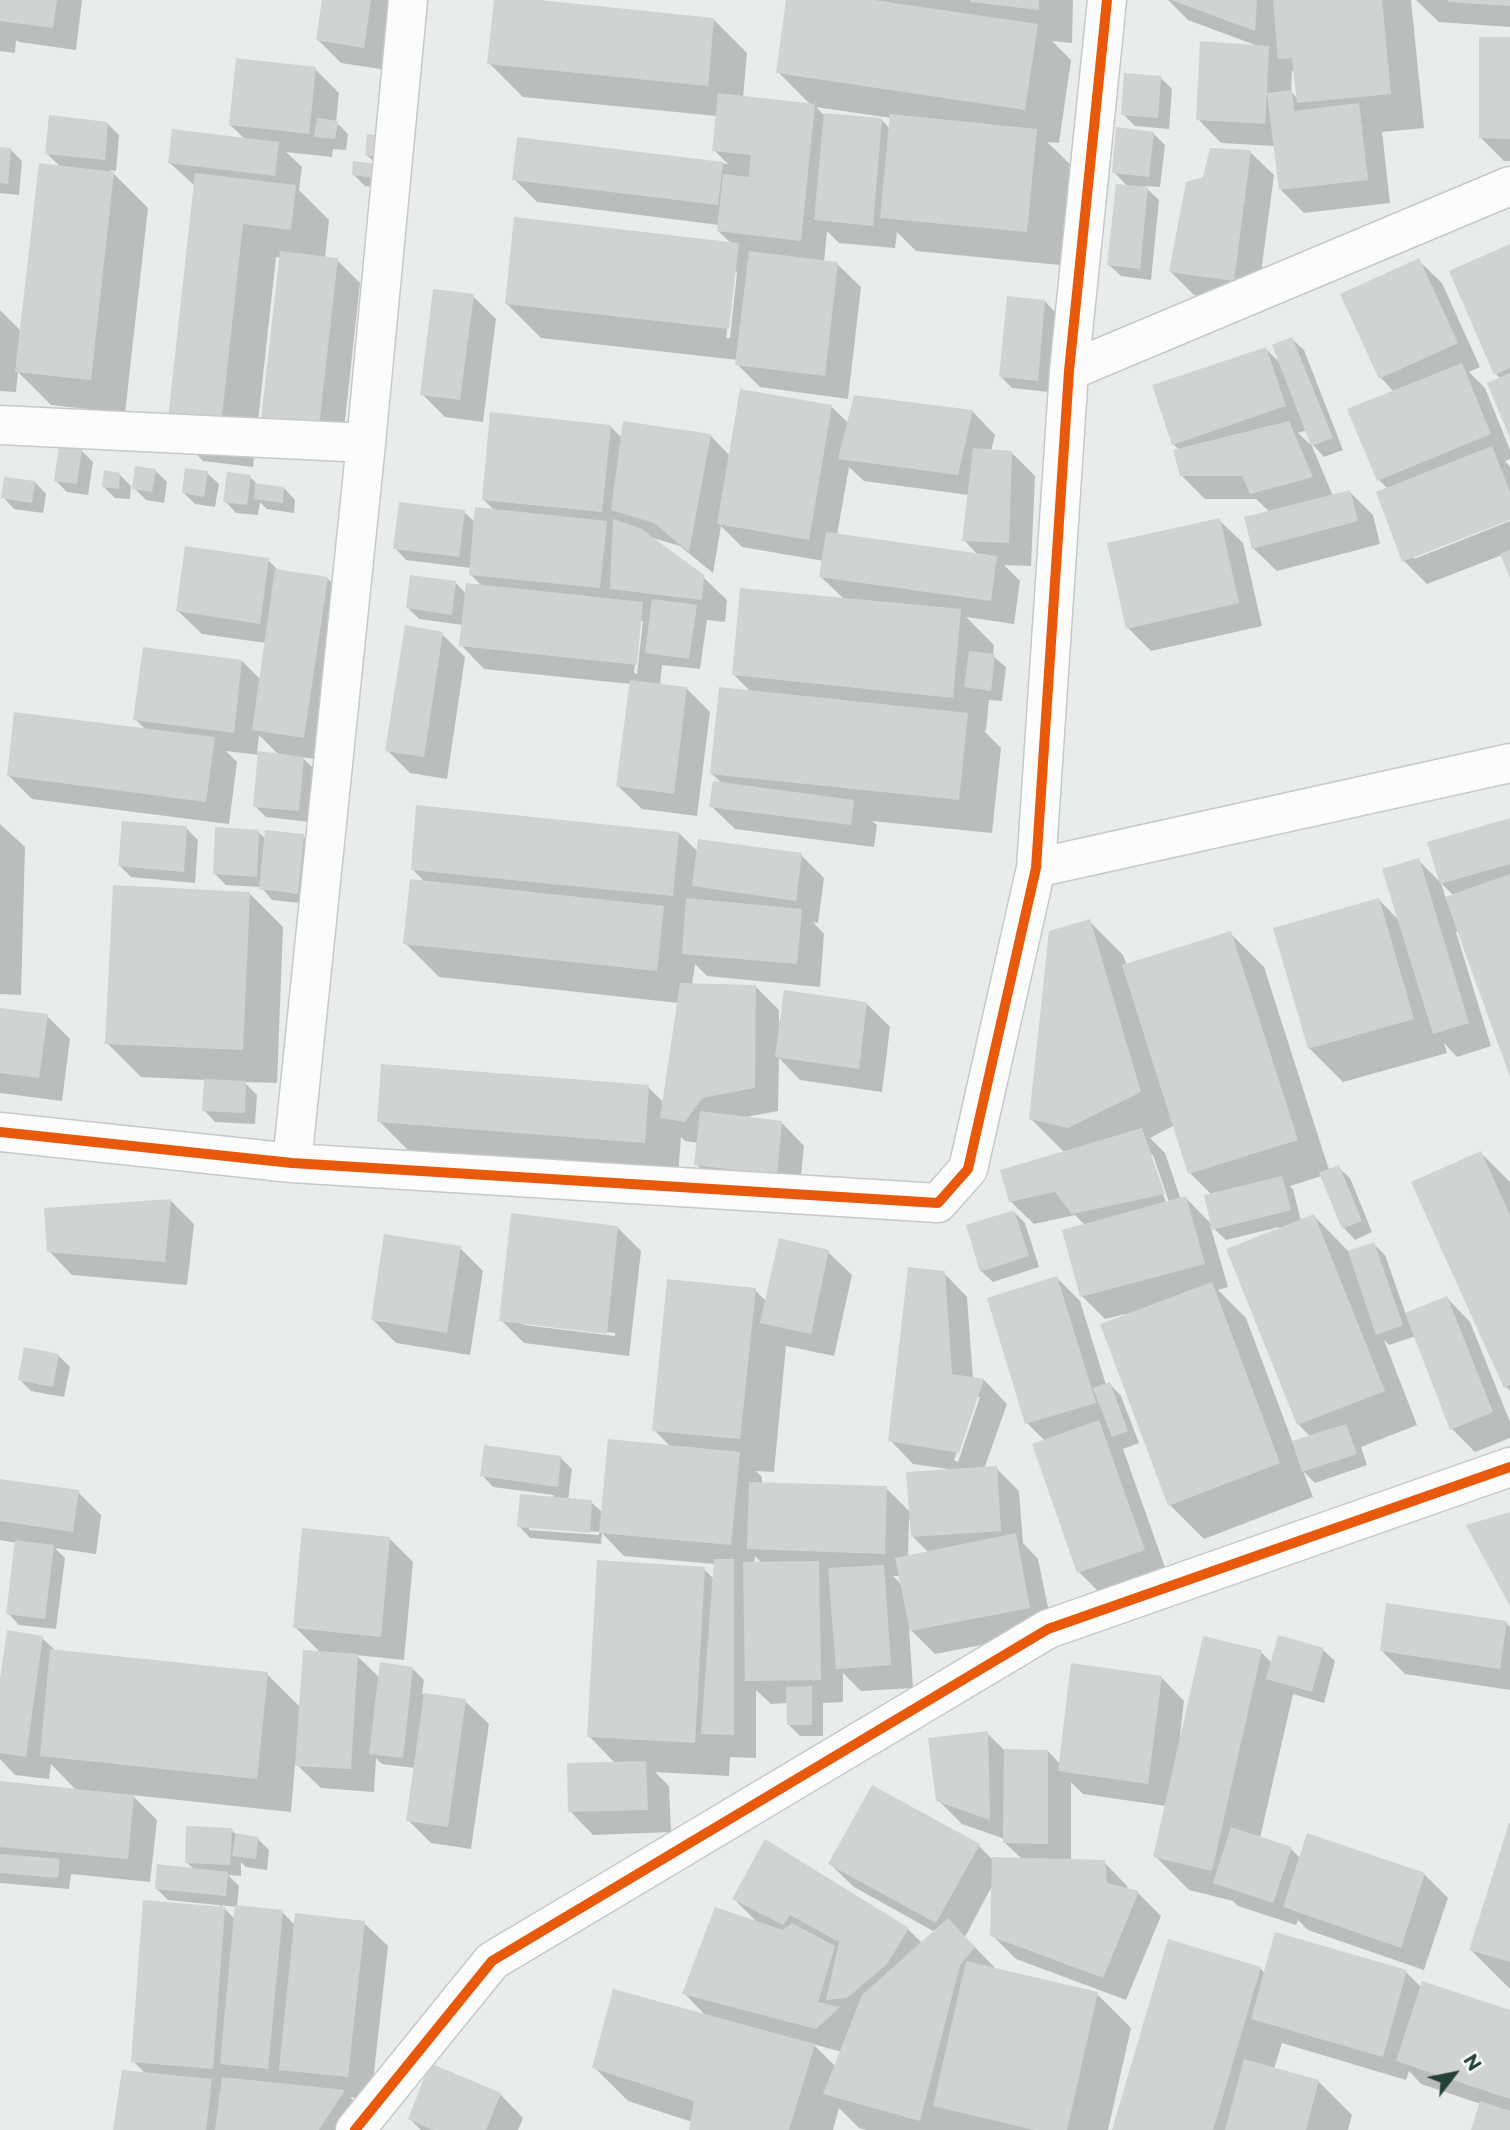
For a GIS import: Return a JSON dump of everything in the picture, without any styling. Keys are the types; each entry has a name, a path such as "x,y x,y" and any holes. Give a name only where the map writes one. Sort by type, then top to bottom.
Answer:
{"street":[{"path":"292,1164 366,443 408,0"},
{"path":"0,1132 292,1164 938,1203 968,1169 1036,868 1069,371 1107,0"},
{"path":"1069,371 1510,186"},
{"path":"0,425 366,443"},
{"path":"1036,868 1510,763"},
{"path":"355,2130 492,1961 1048,1629 1510,1467"}],"building":[{"path":"0,0 57,0 53,28 0,21"},
{"path":"322,0 371,0 364,48 316,40"},
{"path":"494,0 539,0 714,18 708,86 487,64"},
{"path":"786,0 874,0 1038,24 1025,110 776,73"},
{"path":"1039,0 1039,10 970,2"},
{"path":"1171,0 1257,0 1255,31"},
{"path":"1273,0 1382,0 1391,94 1297,103 1292,58 1278,59"},
{"path":"1510,0 1510,6 1448,2"},
{"path":"1479,37 1510,37 1510,139 1479,138"},
{"path":"1200,41 1269,46 1265,124 1196,120"},
{"path":"236,58 316,67 309,134 229,125"},
{"path":"1124,73 1161,76 1158,118 1121,115"},
{"path":"1292,90 1294,111 1359,103 1368,180 1279,190 1267,93"},
{"path":"718,93 815,104 801,241 717,231 723,174 749,177 751,155 712,151"},
{"path":"824,113 882,118 873,226 814,220"},
{"path":"890,114 1037,129 1027,232 880,218"},
{"path":"49,115 108,122 105,160 45,154"},
{"path":"317,118 338,121 335,139 314,137"},
{"path":"1116,127 1154,132 1149,177 1112,173"},
{"path":"172,129 279,142 275,176 168,163"},
{"path":"367,134 380,136 377,157 365,155"},
{"path":"517,137 723,162 718,205 512,180"},
{"path":"0,147 11,148 8,184 0,183"},
{"path":"1210,148 1251,150 1234,281 1169,272 1186,182 1203,177"},
{"path":"353,161 377,164 376,178 352,175"},
{"path":"39,163 114,172 91,380 15,372"},
{"path":"195,173 296,185 291,230 243,224 220,434 167,428"},
{"path":"1116,184 1148,187 1140,269 1107,265"},
{"path":"514,217 739,243 729,329 505,304"},
{"path":"1510,244 1510,368 1494,375 1449,271"},
{"path":"280,251 338,258 318,435 260,428"},
{"path":"749,251 838,262 825,376 735,365"},
{"path":"1419,258 1458,343 1379,379 1340,294"},
{"path":"433,289 474,294 460,400 420,395"},
{"path":"1007,296 1045,300 1038,381 999,377"},
{"path":"1292,337 1333,438 1311,446 1272,345"},
{"path":"1266,347 1286,406 1172,445 1152,385"},
{"path":"1462,363 1491,434 1377,481 1347,409"},
{"path":"1510,373 1510,438 1487,383"},
{"path":"740,389 832,405 809,540 717,524"},
{"path":"854,395 973,410 958,475 838,459"},
{"path":"490,412 611,425 602,512 482,500"},
{"path":"623,421 711,434 689,552 654,523 611,510"},
{"path":"1289,421 1313,477 1250,494 1242,476 1180,476 1173,450"},
{"path":"59,445 82,448 77,484 54,481"},
{"path":"1492,446 1510,492 1510,520 1402,562 1376,492"},
{"path":"973,448 1012,451 1009,543 962,541"},
{"path":"135,466 156,469 152,492 132,489"},
{"path":"185,468 208,471 204,497 182,493"},
{"path":"104,470 120,473 119,489 102,487"},
{"path":"227,472 251,475 247,505 223,502"},
{"path":"4,477 35,481 32,503 1,498"},
{"path":"255,483 284,487 283,503 254,499"},
{"path":"1350,490 1358,521 1252,549 1244,517"},
{"path":"399,502 465,510 459,557 393,549"},
{"path":"475,507 607,521 600,588 469,575"},
{"path":"1220,518 1239,603 1126,629 1107,543"},
{"path":"613,519 640,528 704,575 702,600 610,589"},
{"path":"826,532 997,556 991,601 819,577"},
{"path":"185,546 269,558 260,624 176,611"},
{"path":"1510,550 1510,578 1500,554"},
{"path":"275,569 328,577 304,738 252,730"},
{"path":"410,575 456,581 452,615 406,608"},
{"path":"466,583 643,602 637,665 459,646"},
{"path":"740,588 961,609 953,698 732,675"},
{"path":"652,599 697,605 689,659 645,653"},
{"path":"405,625 443,632 424,757 385,751"},
{"path":"143,647 242,660 234,733 133,720"},
{"path":"969,651 995,654 991,691 964,687"},
{"path":"630,680 687,687 674,794 616,786"},
{"path":"719,687 968,713 959,800 710,774"},
{"path":"14,712 215,737 206,802 7,776"},
{"path":"258,751 304,757 299,811 253,807"},
{"path":"713,781 854,800 851,825 709,807"},
{"path":"416,805 679,832 673,896 411,870"},
{"path":"1510,818 1510,864 1440,884 1427,842"},
{"path":"122,821 187,826 184,872 118,866"},
{"path":"215,827 259,830 257,877 213,874"},
{"path":"265,830 304,834 298,894 259,889"},
{"path":"698,839 802,853 796,901 692,886"},
{"path":"1419,858 1469,1023 1433,1034 1382,869"},
{"path":"1510,874 1510,1077 1445,897"},
{"path":"410,879 664,906 657,971 403,944"},
{"path":"113,885 250,892 243,1050 105,1044"},
{"path":"686,898 802,909 797,964 682,954"},
{"path":"1379,898 1414,1019 1308,1049 1273,928"},
{"path":"1090,919 1141,1092 1068,1128 1029,1119 1049,931"},
{"path":"1231,931 1298,1140 1188,1174 1122,965"},
{"path":"680,983 756,985 755,1088 702,1098 685,1122 660,1118"},
{"path":"784,990 867,1002 859,1069 775,1057"},
{"path":"0,1008 48,1014 39,1078 0,1073"},
{"path":"381,1064 649,1085 645,1143 377,1122"},
{"path":"204,1079 246,1081 245,1113 202,1111"},
{"path":"700,1111 782,1121 777,1175 694,1165"},
{"path":"1142,1128 1165,1194 1072,1214 1055,1192 1009,1202 1000,1170"},
{"path":"1481,1151 1510,1215 1510,1385 1504,1388 1411,1182"},
{"path":"1339,1165 1362,1221 1342,1229 1319,1173"},
{"path":"1282,1176 1291,1210 1212,1230 1204,1195"},
{"path":"1186,1196 1205,1264 1080,1297 1062,1230"},
{"path":"171,1199 165,1262 47,1252 44,1208"},
{"path":"1014,1210 1029,1256 980,1272 966,1225"},
{"path":"511,1213 618,1226 607,1334 499,1321"},
{"path":"1314,1214 1385,1391 1297,1425 1226,1249"},
{"path":"384,1234 461,1246 447,1333 371,1320"},
{"path":"779,1238 829,1250 811,1334 760,1323"},
{"path":"1374,1242 1403,1325 1376,1335 1348,1251"},
{"path":"908,1267 945,1271 952,1374 984,1379 959,1453 888,1441"},
{"path":"1057,1276 1096,1403 1025,1424 987,1298"},
{"path":"667,1279 756,1288 740,1439 652,1431"},
{"path":"1212,1282 1280,1463 1168,1506 1100,1324"},
{"path":"1447,1296 1493,1412 1450,1430 1405,1313"},
{"path":"24,1347 59,1354 53,1387 18,1380"},
{"path":"1110,1382 1128,1431 1112,1437 1093,1388"},
{"path":"1099,1420 1145,1550 1077,1573 1032,1444"},
{"path":"1346,1424 1357,1454 1302,1472 1292,1441"},
{"path":"608,1439 740,1452 731,1545 599,1533"},
{"path":"484,1445 561,1456 558,1487 480,1476"},
{"path":"997,1466 1001,1531 911,1537 906,1472"},
{"path":"0,1479 79,1490 73,1532 0,1521"},
{"path":"749,1482 887,1486 885,1554 747,1549"},
{"path":"520,1494 592,1500 590,1533 517,1527"},
{"path":"1510,1512 1510,1606 1466,1525"},
{"path":"302,1528 390,1537 381,1637 293,1628"},
{"path":"1016,1533 1030,1608 910,1631 895,1558"},
{"path":"15,1540 54,1545 45,1619 6,1614"},
{"path":"714,1559 734,1559 734,1735 701,1734"},
{"path":"597,1560 705,1567 695,1743 587,1737"},
{"path":"819,1561 821,1680 745,1681 743,1562"},
{"path":"884,1565 891,1665 836,1669 828,1568"},
{"path":"1386,1603 1507,1621 1500,1669 1380,1651"},
{"path":"7,1630 43,1636 26,1757 0,1753 0,1679"},
{"path":"1278,1635 1324,1648 1312,1692 1266,1679"},
{"path":"1203,1636 1262,1650 1212,1871 1153,1857"},
{"path":"50,1649 268,1672 257,1779 40,1756"},
{"path":"303,1650 358,1654 351,1769 295,1766"},
{"path":"380,1662 413,1667 403,1758 369,1754"},
{"path":"1071,1663 1162,1676 1148,1784 1058,1771"},
{"path":"812,1686 812,1725 787,1725 786,1687"},
{"path":"424,1693 466,1699 448,1827 406,1821"},
{"path":"988,1731 990,1820 936,1801 928,1738"},
{"path":"1004,1749 1048,1750 1048,1844 1003,1843"},
{"path":"646,1761 648,1810 568,1812 567,1763"},
{"path":"0,1781 134,1795 128,1859 0,1847"},
{"path":"872,1785 980,1844 936,1923 828,1864"},
{"path":"1510,1823 1510,1962 1469,1950"},
{"path":"186,1826 232,1828 230,1865 185,1863"},
{"path":"1231,1827 1292,1847 1273,1903 1213,1883"},
{"path":"236,1833 258,1837 256,1859 232,1856"},
{"path":"1307,1833 1425,1873 1401,1948 1283,1907"},
{"path":"765,1839 909,1928 887,1964 847,1998 826,2000 839,1942 790,1915 783,1925 732,1899"},
{"path":"0,1854 60,1859 58,1878 0,1873"},
{"path":"992,1857 1105,1860 1107,1883 1139,1891 1103,1978 990,1936"},
{"path":"157,1864 228,1872 226,1896 155,1889"},
{"path":"143,1900 225,1907 213,2069 131,2062"},
{"path":"235,1905 283,1910 268,2069 220,2064"},
{"path":"715,1907 783,1930 792,1923 835,1946 818,2002 840,2007 816,2029 682,1994"},
{"path":"295,1913 365,1921 348,2077 279,2070"},
{"path":"948,1918 975,1947 960,1965 920,2121 823,2094 862,1995"},
{"path":"1275,1932 1407,1970 1383,2057 1251,2019"},
{"path":"1168,1939 1261,1967 1213,2130 1112,2130"},
{"path":"966,1961 1098,1992 1067,2130 1034,2130 933,2106"},
{"path":"1422,1981 1510,2010 1510,2099 1396,2061"},
{"path":"613,1989 815,2044 789,2130 689,2130 694,2101 592,2068"},
{"path":"1244,2059 1319,2080 1306,2130 1225,2130"},
{"path":"430,2063 501,2093 486,2130 433,2130 408,2119"},
{"path":"122,2070 212,2079 206,2130 113,2130"},
{"path":"222,2077 345,2090 319,2130 215,2130"},
{"path":"1480,2101 1510,2111 1510,2130 1471,2130"}],"cycle path":[{"path":"0,1132 292,1163 938,1203 968,1169 1036,868 1069,371 1107,0"},
{"path":"355,2130 492,1961 1048,1629 1510,1467"}]}
